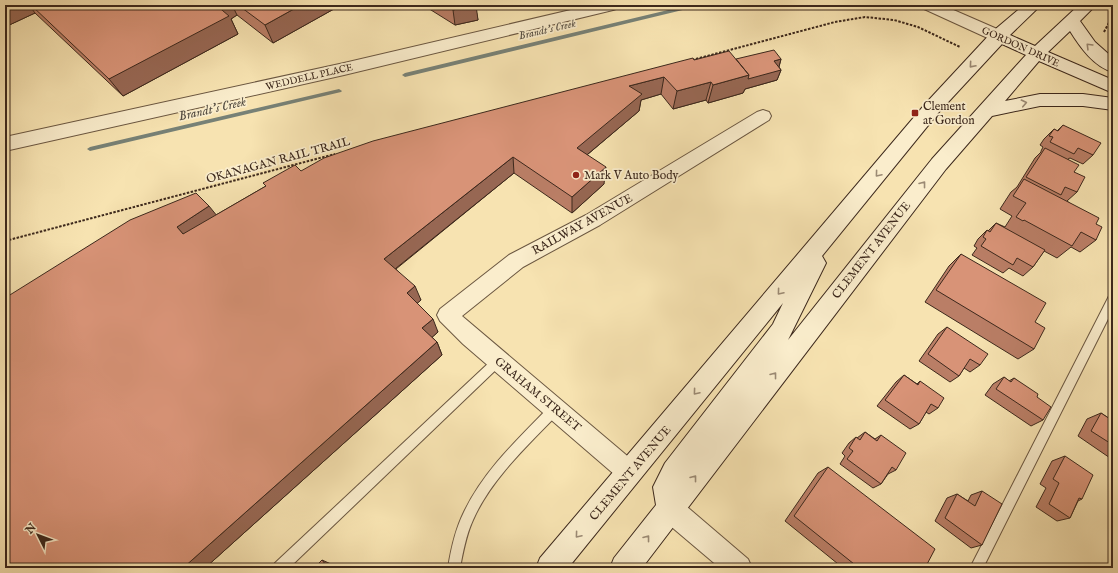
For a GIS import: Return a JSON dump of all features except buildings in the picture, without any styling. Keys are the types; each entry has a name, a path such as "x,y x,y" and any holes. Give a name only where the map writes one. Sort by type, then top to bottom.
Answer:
{"main road":[{"name":"WEDDELL PLACE","path":"5,144 344,69 613,5"},
{"name":"GORDON DRIVE","path":"928,5 1113,87"},
{"name":"CLEMENT AVENUE","path":"550,568 901,146 998,36 1032,5"},
{"name":"CLEMENT AVENUE","path":"624,568 939,164 1037,53 1088,5"},
{"path":"1072,21 1083,40 1098,55 1113,66"},
{"path":"985,111 1040,100 1082,100 1113,104"},
{"name":"CLEMENT AVENUE","path":"670,509 666,487 674,472 782,331 831,230"}],"street":[{"name":"RAILWAY AVENUE","path":"447,315 516,261 593,220 763,116"},
{"name":"GRAHAM STREET","path":"447,315 630,473"},
{"path":"670,509 739,568"}],"lane":[{"path":"976,568 1113,299"},
{"path":"280,568 498,360"},
{"path":"454,568 461,534 478,497 502,466 555,409"}],"path":[{"path":"690,61 835,22 865,17 894,20 918,27 964,48"},
{"name":"OKANAGAN RAIL TRAIL","path":"5,241 342,153"}],"waterway":[{"name":"Brandt's Creek","path":"405,75 695,5"},
{"name":"Brandt's Creek","path":"90,149 339,91"}],"place":[{"name":"Clement at Gordon","path":"915,113"},
{"name":"Mark V Auto Body","path":"576,175"}]}
